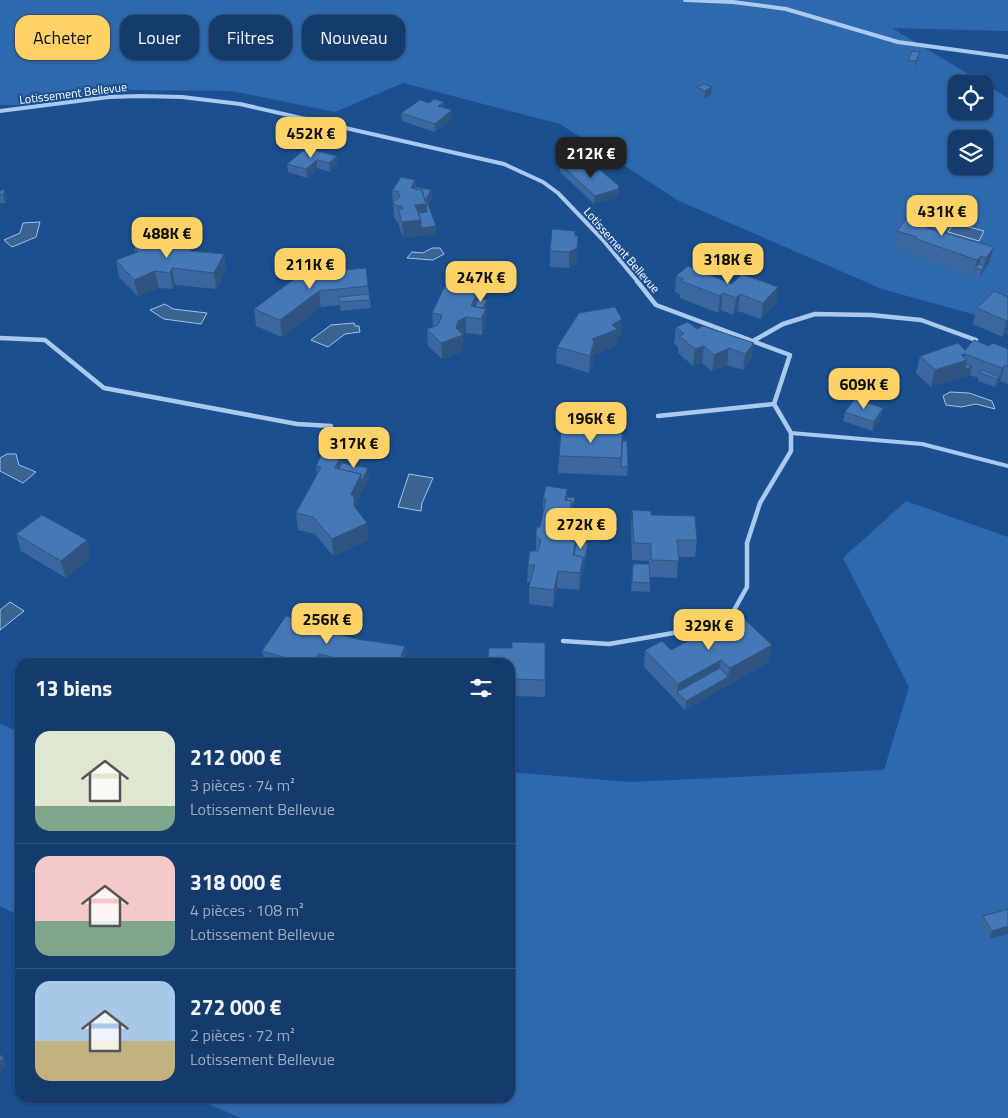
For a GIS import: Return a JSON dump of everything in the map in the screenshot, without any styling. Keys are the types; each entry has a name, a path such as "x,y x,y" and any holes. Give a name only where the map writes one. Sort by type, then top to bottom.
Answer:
{"street":[{"path":"685,0 733,2 786,9 898,42 1008,57"},
{"name":"Lotissement Bellevue","path":"0,112 30,110 76,101 124,96 198,97 240,104 504,164 542,182 558,193 603,240 656,305 790,355 774,404"},
{"path":"753,341 783,324 814,314 871,315 921,320 976,340"},
{"path":"0,338 45,340 104,388 288,423 331,426"},
{"path":"563,640 609,644 691,630 733,612 747,587 747,543 760,503 792,451 790,433 774,404 658,416"}],"lane":[{"path":"790,433 922,444 1008,466"}],"shaded area":[{"path":"0,0 1008,0 1008,31 892,28 970,75 948,75 948,120 993,120 993,89 1008,98 1008,324 882,289 679,201 560,124 403,83 335,112 232,91 126,90 23,105 0,105"},
{"path":"40,222 36,237 12,247 4,240 20,233 23,223"},
{"path":"954,223 984,231 979,241 948,232"},
{"path":"432,248 440,248 444,254 433,260 407,258 412,252 423,253"},
{"path":"165,304 173,309 207,313 201,324 164,319 150,310"},
{"path":"354,323 355,326 359,326 360,332 345,334 328,347 311,340 331,325"},
{"path":"950,392 969,393 992,401 995,409 976,404 961,407 946,405 943,396"},
{"path":"7,454 16,454 19,465 36,472 23,483 0,471 0,458"},
{"path":"409,474 433,478 422,503 421,511 398,507"},
{"path":"906,501 1008,537 1008,1118 241,1118 206,1103 515,1103 515,772 631,782 884,770 909,687 843,558"},
{"path":"10,602 24,611 0,630 0,610"},
{"path":"0,724 15,730 15,914 0,906"}],"building":[{"path":"912,51 920,52 916,61 908,60"},
{"path":"704,84 712,87 705,91 697,87"},
{"path":"434,99 444,102 438,106 452,110 435,124 401,113 420,100 429,103"},
{"path":"304,150 310,152 313,150 337,156 329,163 317,160 306,169 287,164"},
{"path":"572,160 580,167 585,166 593,173 600,170 619,186 618,189 595,196 560,164"},
{"path":"401,177 415,180 411,188 422,190 426,204 415,205 421,220 402,222 398,209 403,209 402,206 396,206 393,202 400,197 398,191 392,191"},
{"path":"416,187 431,190 426,199 436,226 421,228 421,220 418,213 427,212 422,190 415,189"},
{"path":"0,190 5,190 3,195 0,195"},
{"path":"912,210 935,216 927,228 994,247 986,258 981,256 977,260 897,231"},
{"path":"552,229 575,231 575,236 578,236 577,248 569,252 550,251"},
{"path":"161,237 167,243 172,242 178,247 191,248 191,251 224,254 214,273 172,268 170,273 155,271 134,280 116,260 138,252 134,247"},
{"path":"979,264 984,266 982,270 975,268"},
{"path":"688,266 732,284 742,274 778,287 763,303 740,294 736,298 723,293 720,296 681,281 683,279 676,276"},
{"path":"366,268 368,286 319,291 280,320 254,309 301,274"},
{"path":"445,286 478,290 471,306 486,309 481,319 466,317 458,321 456,328 463,335 441,343 427,329 438,325 442,315 432,313"},
{"path":"994,291 1008,297 1007,321 977,308"},
{"path":"369,294 370,300 340,302 339,297"},
{"path":"478,299 487,300 483,308 475,307"},
{"path":"615,307 622,319 612,325 618,329 592,339 594,342 590,356 557,347 579,313"},
{"path":"688,322 697,329 703,326 754,343 745,354 729,348 714,355 704,346 695,349 679,336 684,334 676,327"},
{"path":"974,340 989,346 993,343 1008,349 1008,366 1005,365 1002,368 965,354 961,355 967,360 935,370 920,356 958,343 965,350"},
{"path":"966,364 972,367 965,369"},
{"path":"982,370 999,377 997,379 980,373"},
{"path":"855,399 883,408 874,422 845,412"},
{"path":"600,429 621,430 621,433 600,432"},
{"path":"561,430 622,433 622,458 559,456"},
{"path":"622,441 627,441 628,467 621,467"},
{"path":"324,450 341,454 335,468 361,474 351,494 354,498 354,506 367,523 332,539 313,517 296,513 321,467 316,466"},
{"path":"342,463 368,468 361,482 361,474 339,469"},
{"path":"546,486 567,489 565,500 572,501 568,521 578,523 573,555 583,557 580,573 558,571 554,590 529,587 535,565 528,565 530,551 538,551 541,540 536,535 536,532 537,527 540,527 546,499 543,498"},
{"path":"567,497 575,498 572,510 572,501 566,500"},
{"path":"632,510 651,511 651,515 695,516 697,540 677,540 679,561 651,560 651,544 634,543"},
{"path":"42,515 87,540 61,561 16,534"},
{"path":"577,541 588,543 583,565 583,557 574,555"},
{"path":"633,564 649,564 650,583 632,582"},
{"path":"286,616 306,621 305,624 356,639 405,646 401,656 408,658 335,658 319,654 316,658 282,658 262,651"},
{"path":"743,618 772,645 730,668 721,660 678,684 645,650 662,641 671,650 714,627 723,636 730,632 725,628"},
{"path":"512,642 545,643 545,680 515,679 515,658 488,658 489,648 512,648"},
{"path":"720,668 728,677 686,701 677,692"},
{"path":"1008,909 1008,926 992,931 983,916"}]}
